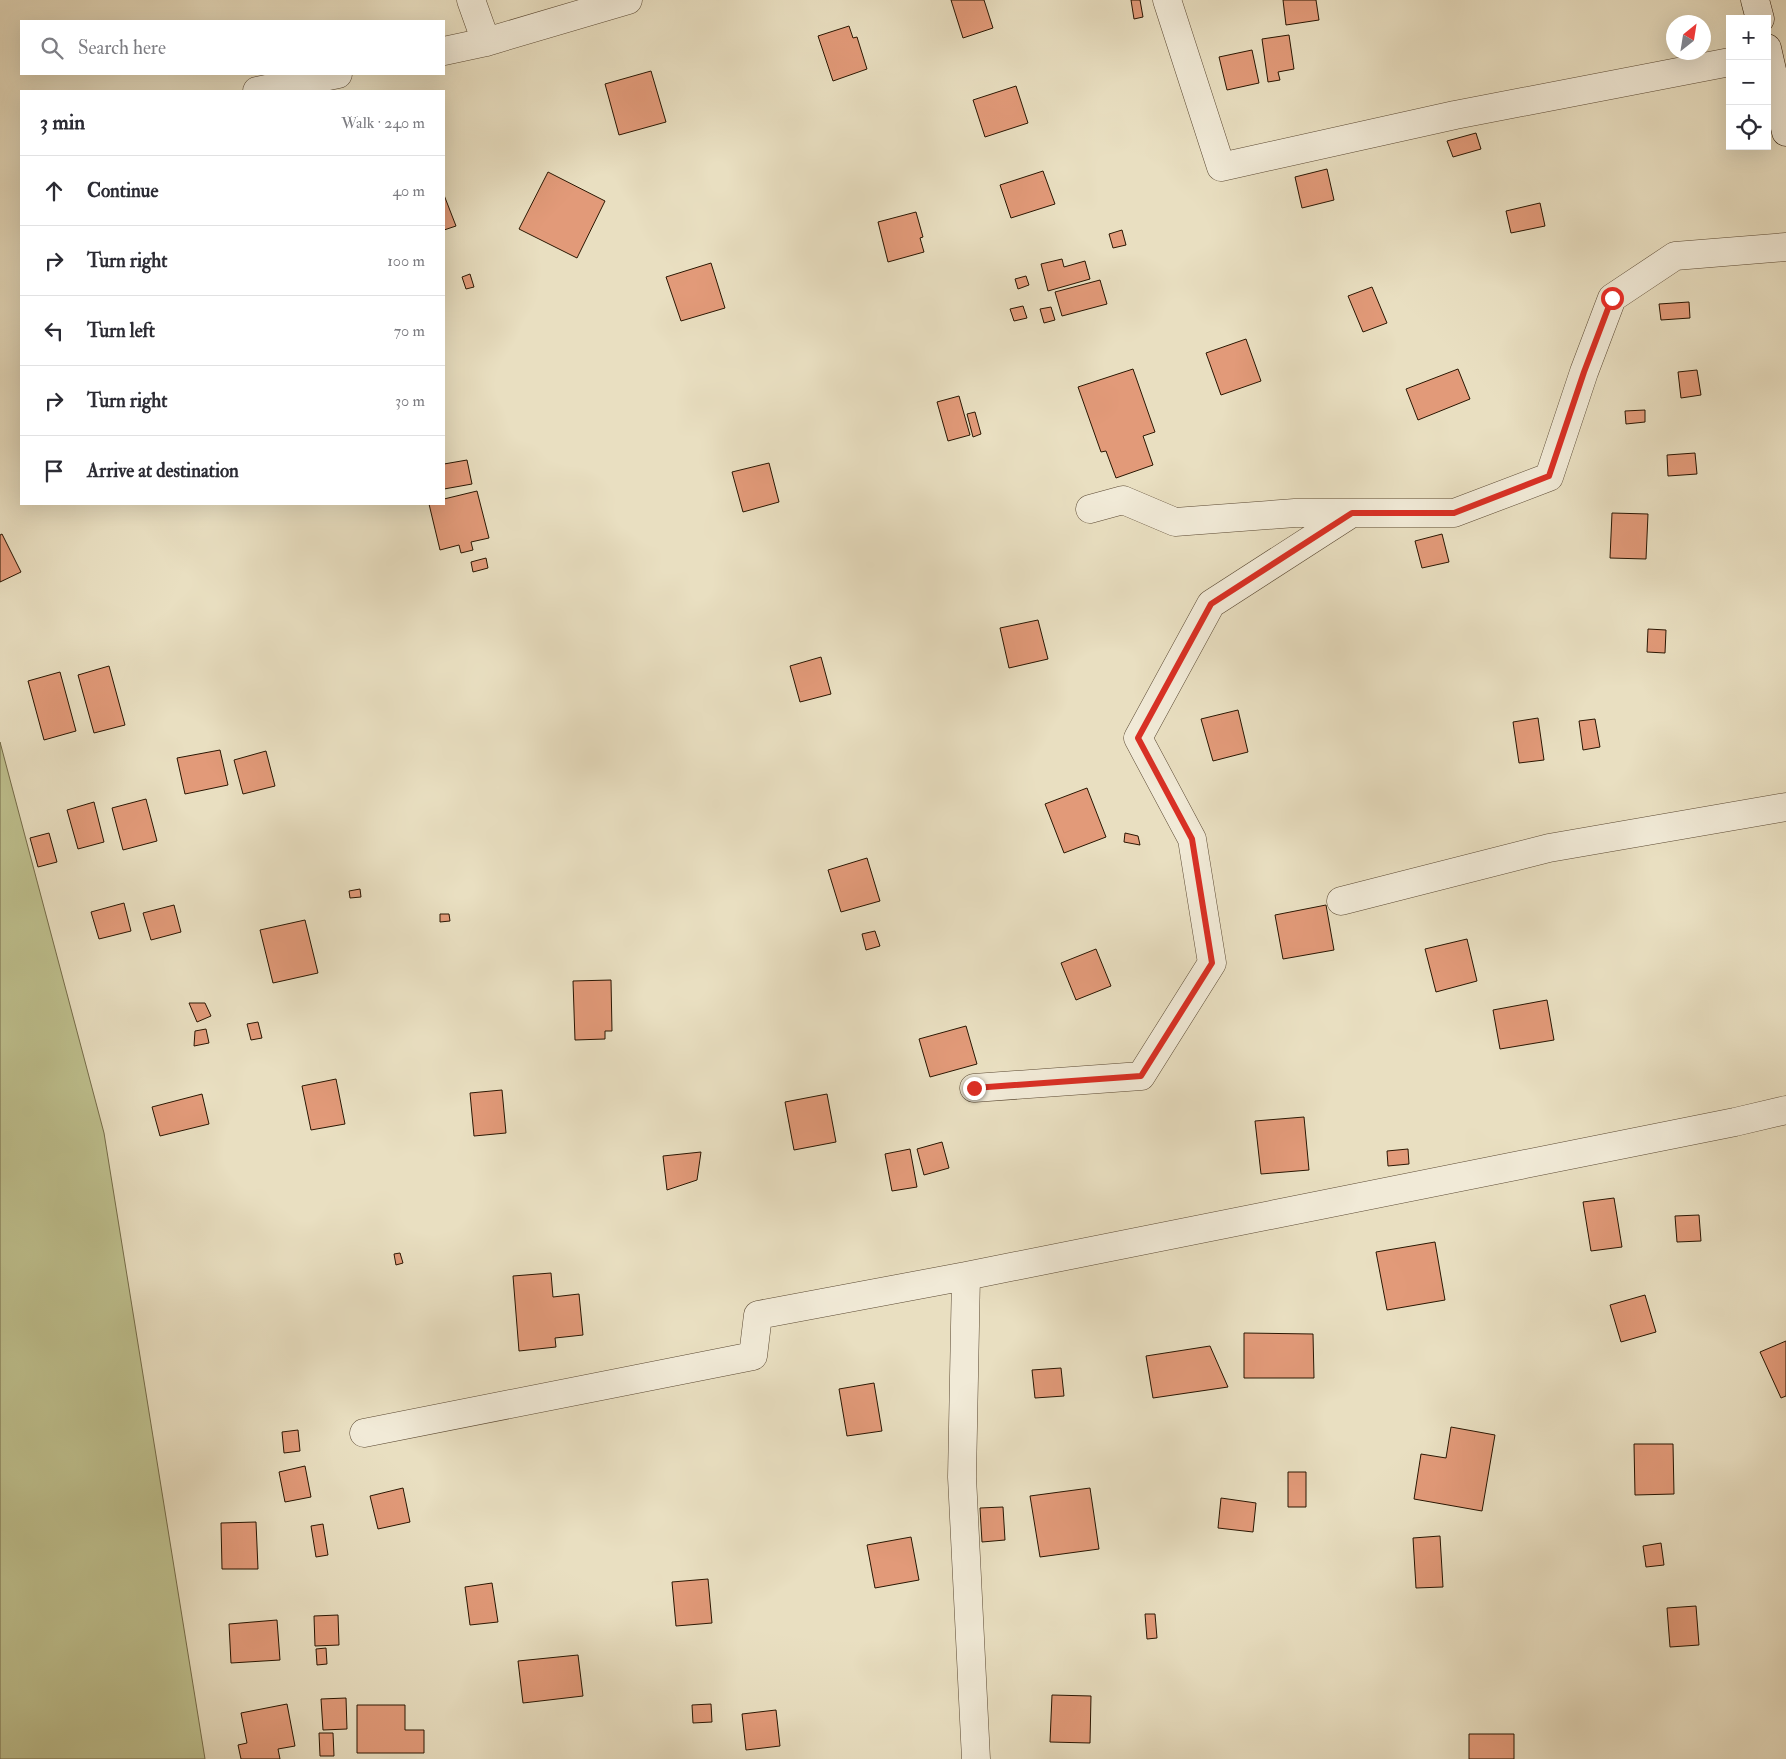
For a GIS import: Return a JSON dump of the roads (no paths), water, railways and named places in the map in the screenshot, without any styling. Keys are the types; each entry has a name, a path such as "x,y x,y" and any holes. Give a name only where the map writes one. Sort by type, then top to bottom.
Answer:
{"street":[{"path":"470,0 486,42"},
{"path":"445,51 486,42 628,0"},
{"path":"1167,0 1221,167 1455,115 1726,63"},
{"path":"1755,0 1759,15"},
{"path":"1770,60 1786,132"},
{"path":"262,90 333,75"},
{"path":"1090,509 1123,500 1175,522 1295,513 1454,513 1549,476 1584,372 1612,298 1674,256 1786,247"},
{"path":"974,1088 1141,1076 1212,963 1192,839 1138,738 1211,604 1352,513"},
{"path":"1341,901 1548,848 1786,807"},
{"path":"364,1433 753,1356 758,1315 966,1276 1735,1122 1786,1110"},
{"path":"966,1276 962,1477 976,1759"}]}
